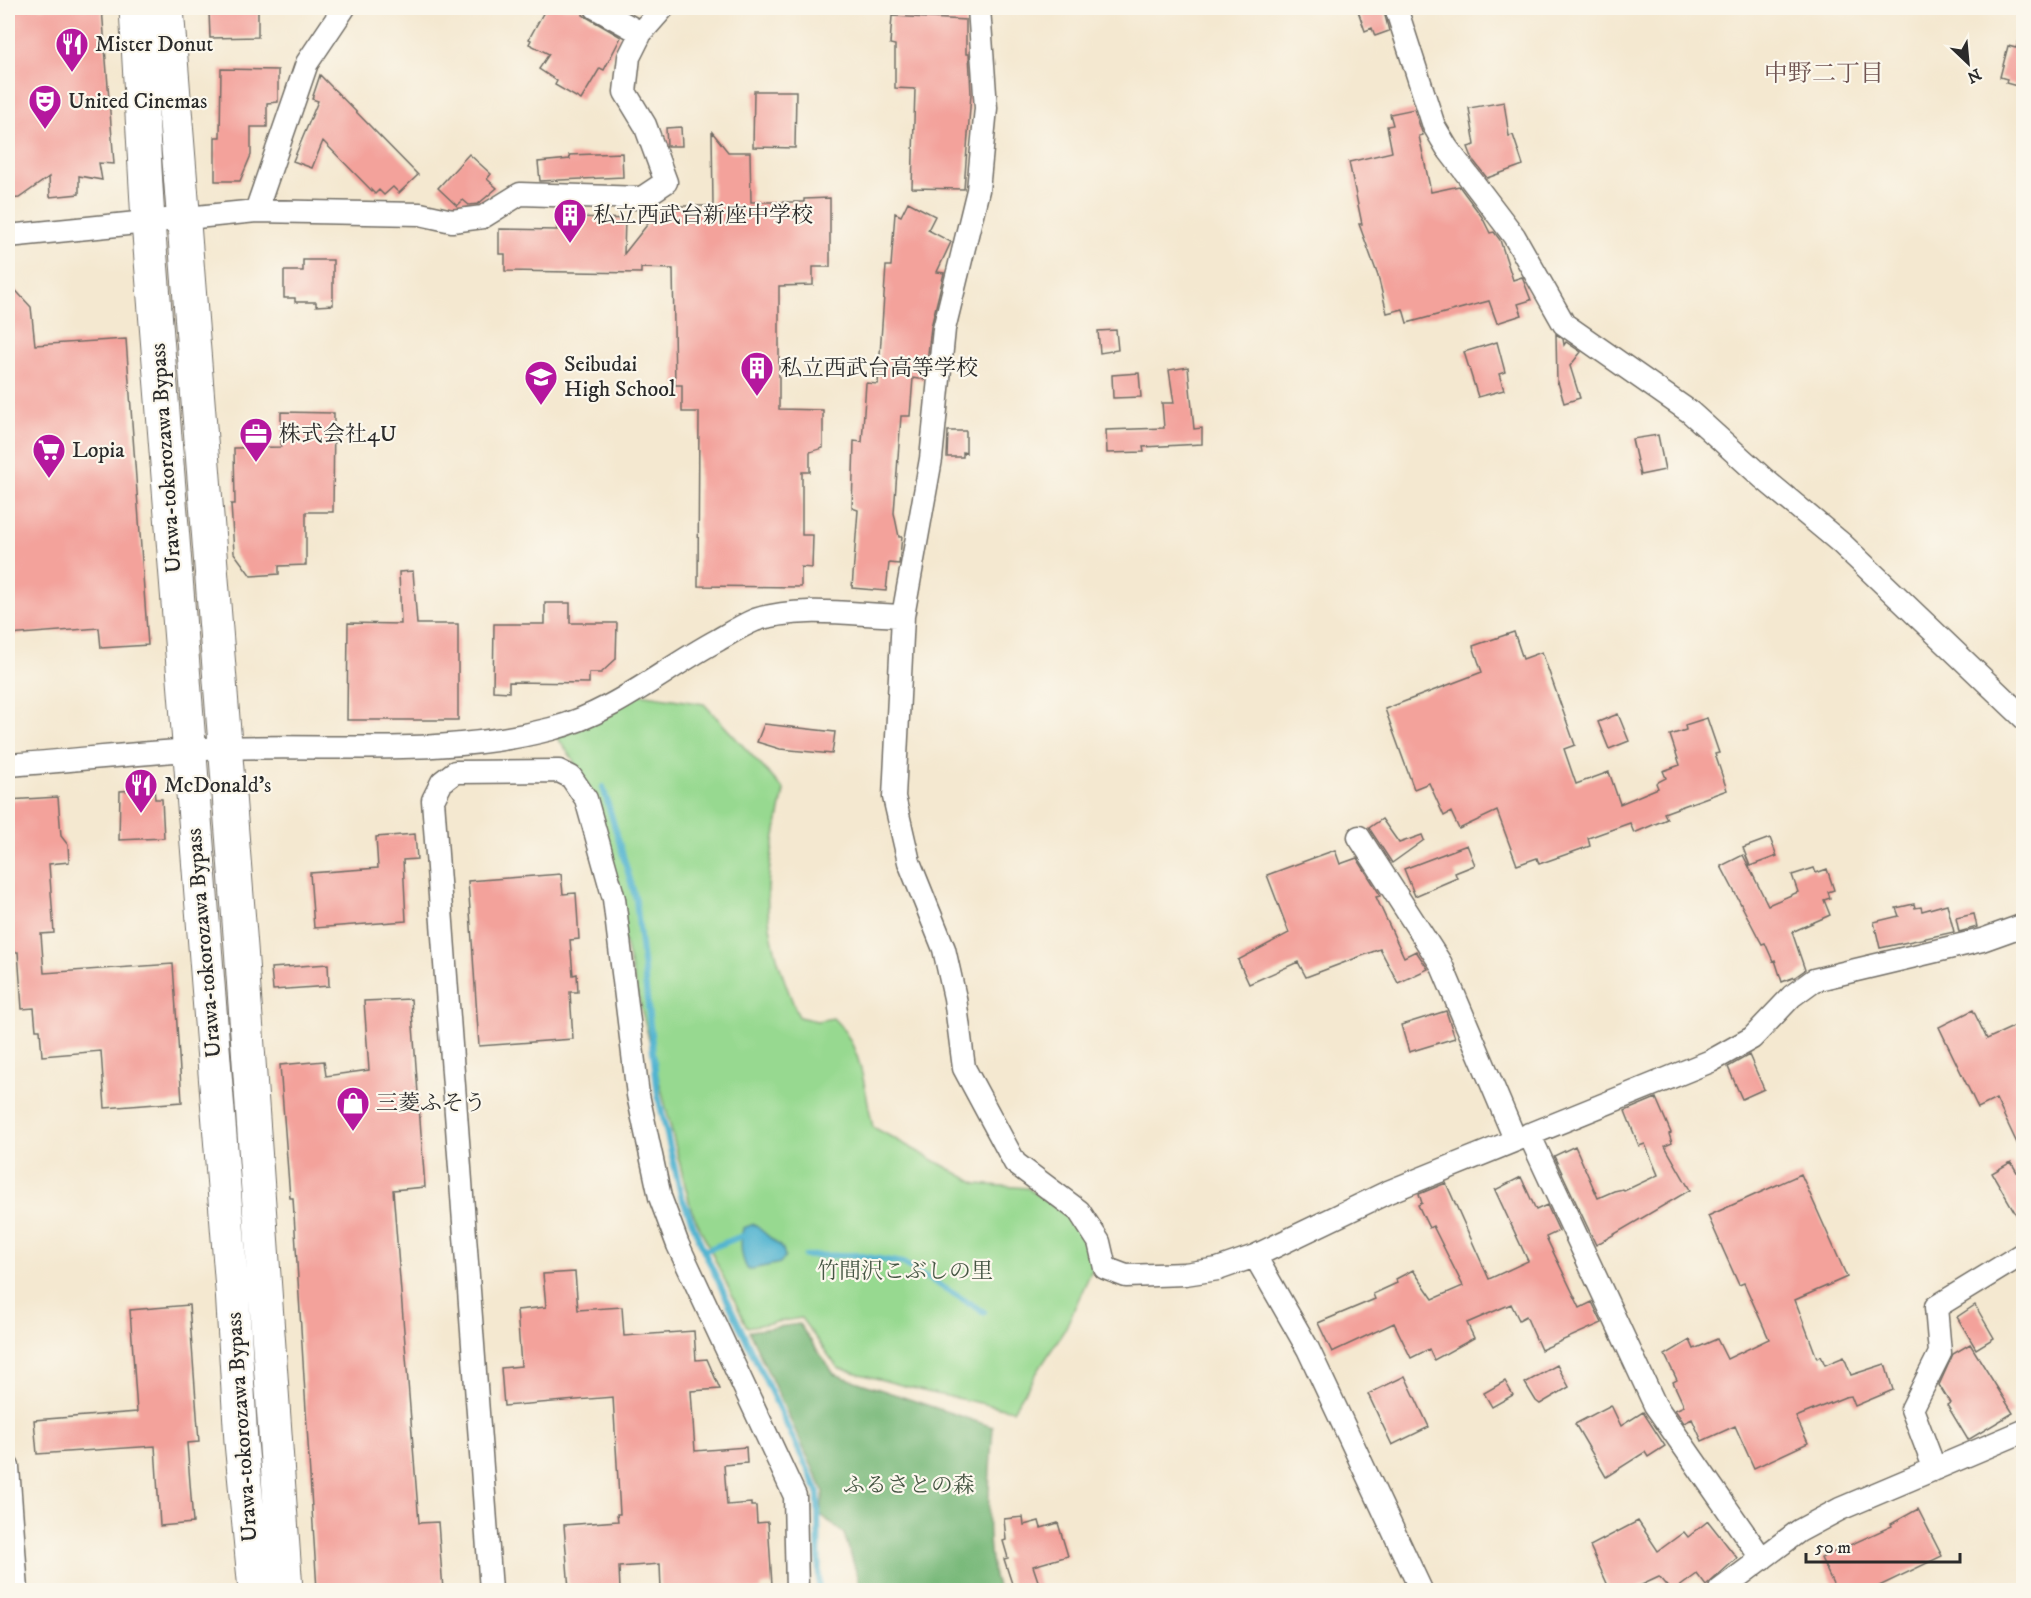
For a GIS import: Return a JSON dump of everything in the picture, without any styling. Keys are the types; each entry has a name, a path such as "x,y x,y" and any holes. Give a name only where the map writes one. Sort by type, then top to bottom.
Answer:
{"highway":[{"name":"Urawa-tokorozawa Bypass","path":"136,8 148,222 241,1442 255,1590"},
{"name":"Urawa-tokorozawa Bypass","path":"167,8 226,748 286,1590"}],"street":[{"path":"256,211 308,63 344,8"},
{"path":"596,8 641,33"},
{"path":"8,236 256,211 420,214 452,220 483,217 520,194 642,198 666,182 645,125 625,92 629,57 641,33 663,8"},
{"path":"979,8 986,108 978,190 944,329 931,459 903,616 894,797 909,862 944,949 955,998 964,1068 1015,1163 1079,1211 1099,1242 1105,1268 1126,1276 1185,1274 1218,1269 1255,1256 1388,1192 1711,1061 1752,1038 1792,996 1814,980 1982,940 2024,925"},
{"path":"1396,8 1434,126 1447,148 1514,236 1564,324 1690,412 1849,551 2024,718"},
{"path":"8,765 226,748 402,748 482,742 551,729 588,717 634,693 689,656 753,621 786,612 903,616"},
{"path":"491,1590 433,800 442,782 455,772 559,771 571,777 580,786 586,799 614,899 638,1095 660,1197 678,1245 795,1496 797,1590"},
{"path":"1359,837 1440,964 1655,1406 1762,1559"},
{"path":"1934,1467 1912,1409 1940,1353 1936,1307 2024,1253"},
{"path":"1255,1256 1308,1349 1422,1590"},
{"path":"1719,1590 1799,1531 1820,1520 1934,1467 2024,1431"},
{"path":"8,1467 17,1590"}],"green space":[{"name":"竹間沢こぶしの里","path":"634,693 704,704 784,790 768,889 769,919 777,957 799,1017 817,1021 833,1018 851,1041 861,1069 873,1127 977,1184 1027,1188 1070,1217 1086,1239 1095,1263 1065,1329 1013,1410 927,1392 838,1368 801,1318 747,1327 691,1209 614,899 573,759 551,729"},
{"name":"ふるさとの森","path":"799,1324 834,1374 993,1427 988,1511 990,1556 999,1590 862,1590 844,1534 820,1514 824,1492 749,1331"}],"water":[{"path":"754,1224 783,1249 785,1257 780,1263 748,1270 742,1255 742,1233 743,1228"}],"building":[{"path":"8,8 102,8 114,164 99,163 102,180 79,176 79,194 50,197 49,177 19,198 8,199"},
{"path":"546,8 583,8 583,15 621,37 604,70 600,68 581,100 555,85 557,81 539,69 549,54 529,44 531,40 529,39"},
{"path":"1357,8 1383,8 1389,31 1375,36 1372,28 1365,31"},
{"path":"258,10 258,37 210,38 209,11"},
{"path":"892,16 966,20 966,54 969,54 971,94 964,189 912,188 915,89 895,88 895,45 890,44"},
{"path":"2020,38 2024,38 2024,88 2006,83 2007,79 2000,77 2008,46 2016,48"},
{"path":"221,69 278,70 278,102 267,103 267,127 251,127 251,155 240,181 215,181 215,137 220,137"},
{"path":"320,75 418,175 399,193 393,187 384,195 379,190 375,194 323,141 312,168 293,161 318,101 312,99"},
{"path":"754,91 796,91 795,148 753,147"},
{"path":"1504,102 1509,136 1513,135 1523,165 1487,178 1473,160 1468,147 1475,145 1469,108"},
{"path":"1414,109 1423,135 1419,136 1431,192 1459,186 1482,217 1490,233 1494,232 1500,240 1513,280 1522,277 1531,300 1518,304 1522,315 1497,323 1489,301 1407,323 1403,309 1387,313 1378,276 1359,224 1362,224 1349,162 1392,152 1387,126 1393,125 1390,114"},
{"path":"681,127 682,146 667,146 666,128"},
{"name":"私立西武台高等学校","path":"712,132 728,152 750,152 751,202 804,202 804,199 830,198 830,267 813,267 813,285 779,286 779,409 823,410 823,448 810,452 810,472 802,472 802,535 813,535 812,568 801,567 801,587 698,586 699,412 682,412 682,385 675,385 673,269 641,268 641,273 505,271 505,254 499,254 499,229 557,230 557,216 625,219 624,254 662,206 713,206"},
{"path":"622,153 623,177 540,181 538,162 570,159 569,155"},
{"path":"469,154 491,174 487,179 497,188 478,204 469,205 463,200 457,206 438,188"},
{"path":"908,202 935,216 928,230 951,242 937,272 944,273 931,327 925,380 913,378 910,416 901,416 894,513 899,537 902,537 899,564 889,563 886,591 852,588 858,510 852,508 854,441 862,442 866,383 878,384 886,266 891,266 895,213 901,216"},
{"path":"303,260 333,260 333,305 316,306 316,302 295,302 295,298 284,298 284,271 303,271"},
{"path":"8,282 31,307 35,345 126,339 148,645 101,648 99,628 8,635"},
{"path":"1116,330 1118,350 1100,353 1098,331"},
{"path":"1556,334 1563,339 1564,345 1566,342 1581,352 1570,366 1580,398 1564,403 1558,382 1557,384"},
{"path":"1497,342 1505,372 1499,374 1504,390 1478,397 1464,352"},
{"path":"1188,367 1194,429 1202,428 1202,444 1143,447 1144,452 1107,453 1106,430 1164,428 1162,403 1174,403 1169,370"},
{"path":"1139,373 1141,397 1113,398 1112,375"},
{"path":"281,412 334,413 333,512 306,512 306,565 279,566 279,574 251,576 234,553 231,504 235,504 234,448 281,447"},
{"path":"948,431 966,431 966,453 963,452 963,457 947,457"},
{"path":"1658,435 1665,470 1640,475 1632,439"},
{"path":"413,571 417,624 458,624 458,720 347,720 348,623 401,624 399,572"},
{"path":"545,603 570,603 570,623 617,623 616,659 601,673 589,673 589,683 509,682 509,692 493,691 494,624 545,624"},
{"path":"1514,632 1523,659 1542,652 1575,745 1564,749 1576,784 1609,772 1620,804 1658,788 1656,783 1666,778 1663,771 1680,765 1670,735 1686,730 1685,725 1707,718 1719,753 1715,754 1727,790 1664,813 1667,819 1634,833 1630,823 1588,838 1590,846 1539,864 1537,858 1517,865 1497,811 1459,829 1451,812 1444,816 1429,783 1414,789 1385,709 1482,672 1473,646"},
{"path":"1618,714 1629,741 1609,749 1598,722"},
{"path":"764,724 835,732 832,754 780,749 757,742"},
{"path":"154,789 155,799 162,799 164,838 119,840 120,791"},
{"path":"58,797 61,836 68,845 69,862 49,864 54,933 41,934 44,973 173,964 182,1102 105,1108 101,1051 42,1056 40,1030 36,1030 34,1008 22,1009 18,952 8,952 8,800"},
{"path":"1382,819 1399,843 1422,835 1424,840 1392,863 1369,828"},
{"path":"415,834 417,859 403,860 406,921 314,928 310,873 378,868 376,837"},
{"path":"1770,838 1777,856 1750,866 1743,848"},
{"path":"1467,845 1475,865 1455,873 1457,878 1415,896 1404,869"},
{"path":"1335,850 1340,864 1357,858 1379,893 1380,896 1376,897 1404,957 1416,951 1428,969 1398,983 1380,949 1306,977 1298,962 1249,984 1238,960 1289,933 1267,875"},
{"path":"1743,855 1768,905 1798,892 1792,875 1814,868 1816,873 1827,869 1834,890 1828,892 1830,898 1824,900 1830,915 1792,932 1805,970 1782,982 1775,960 1773,961 1765,943 1762,944 1721,866"},
{"path":"561,874 563,894 576,893 579,939 570,940 573,975 577,974 578,992 570,992 573,1039 479,1046 468,881"},
{"path":"1914,904 1915,908 1921,907 1922,911 1947,904 1954,932 1880,948 1874,922 1899,916 1896,908"},
{"path":"1974,914 1977,927 1959,932 1956,918"},
{"path":"328,964 329,986 273,990 271,968"},
{"path":"411,999 425,1187 393,1190 419,1523 438,1522 443,1590 317,1590 293,1198 290,1198 280,1065 324,1061 326,1076 369,1070 364,1001"},
{"path":"1973,1010 1987,1039 2024,1022 2024,1158 1996,1099 1978,1108 1939,1027"},
{"path":"1446,1011 1455,1038 1409,1052 1401,1025"},
{"path":"1749,1055 1764,1089 1742,1099 1728,1067"},
{"path":"1656,1098 1671,1133 1669,1134 1672,1143 1665,1146 1690,1190 1596,1245 1554,1156 1575,1146 1598,1198 1614,1191 1623,1189 1624,1191 1658,1175 1645,1144 1639,1146 1625,1111"},
{"path":"2011,1162 2024,1184 2024,1228 1992,1173"},
{"path":"1801,1174 1847,1277 1795,1300 1817,1358 1821,1356 1825,1365 1844,1357 1851,1375 1885,1364 1893,1390 1855,1406 1851,1396 1845,1397 1796,1417 1808,1443 1754,1468 1735,1426 1702,1441 1692,1419 1684,1423 1675,1410 1684,1406 1673,1382 1677,1380 1665,1355 1690,1340 1694,1349 1717,1339 1727,1359 1769,1339 1744,1283 1739,1285 1708,1216"},
{"path":"1521,1177 1536,1210 1547,1205 1559,1231 1546,1237 1580,1308 1592,1302 1602,1323 1541,1350 1526,1316 1519,1320 1511,1304 1467,1323 1474,1338 1434,1360 1429,1349 1411,1358 1394,1323 1332,1352 1318,1323 1375,1299 1373,1294 1397,1283 1396,1279 1413,1270 1433,1299 1463,1286 1433,1226 1429,1228 1418,1205 1422,1203 1419,1194 1446,1183 1489,1279 1528,1261 1495,1190"},
{"path":"575,1272 578,1310 622,1307 624,1336 694,1331 696,1360 707,1359 720,1389 691,1391 695,1451 746,1447 747,1463 724,1465 727,1505 751,1503 751,1506 756,1506 757,1523 768,1522 772,1585 761,1586 761,1590 661,1590 660,1564 619,1567 620,1590 569,1590 564,1525 618,1521 617,1514 620,1514 613,1397 504,1406 501,1368 521,1366 517,1310 546,1307 543,1274"},
{"path":"189,1305 199,1442 187,1443 193,1523 160,1526 155,1446 37,1454 34,1420 137,1412 130,1310"},
{"path":"1975,1305 1994,1338 1976,1349 1957,1317"},
{"path":"1970,1344 2013,1413 1968,1440 1947,1405 1950,1403 1939,1385 1953,1354"},
{"path":"1557,1365 1569,1387 1540,1404 1525,1383"},
{"path":"1405,1376 1429,1427 1392,1445 1368,1394"},
{"path":"1505,1381 1513,1395 1492,1407 1484,1393"},
{"path":"1611,1405 1621,1426 1643,1412 1665,1446 1648,1457 1645,1452 1606,1477 1575,1424"},
{"path":"1918,1509 1942,1556 1871,1590 1836,1590 1821,1558 1892,1526 1891,1524"},
{"path":"1023,1517 1024,1525 1039,1521 1041,1528 1058,1523 1068,1556 1033,1566 1041,1590 1014,1590 1004,1559 1008,1558 1003,1541 1006,1540 1004,1519"},
{"path":"1638,1521 1658,1551 1684,1532 1688,1537 1708,1521 1737,1558 1706,1586 1697,1574 1675,1590 1670,1590 1659,1577 1631,1590 1610,1590 1590,1546"}],"waterway":[{"path":"603,787 636,900 658,1096 681,1195 704,1251 818,1491 819,1590"},
{"path":"704,1251 742,1236"},
{"path":"805,1256 856,1255 903,1263 984,1312"}],"place":[{"name":"Mister Donut","path":"72,73"},
{"name":"United Cinemas","path":"45,130"},
{"name":"私立西武台新座中学校","path":"570,244"},
{"name":"私立西武台高等学校","path":"757,397"},
{"name":"Seibudai High School","path":"541,406"},
{"name":"株式会社4U","path":"256,463"},
{"name":"Lopia","path":"49,479"},
{"name":"McDonald's","path":"141,814"},
{"name":"三菱ふそう","path":"353,1132"}],"district":[{"name":"中野二丁目","path":"1824,74"}]}
